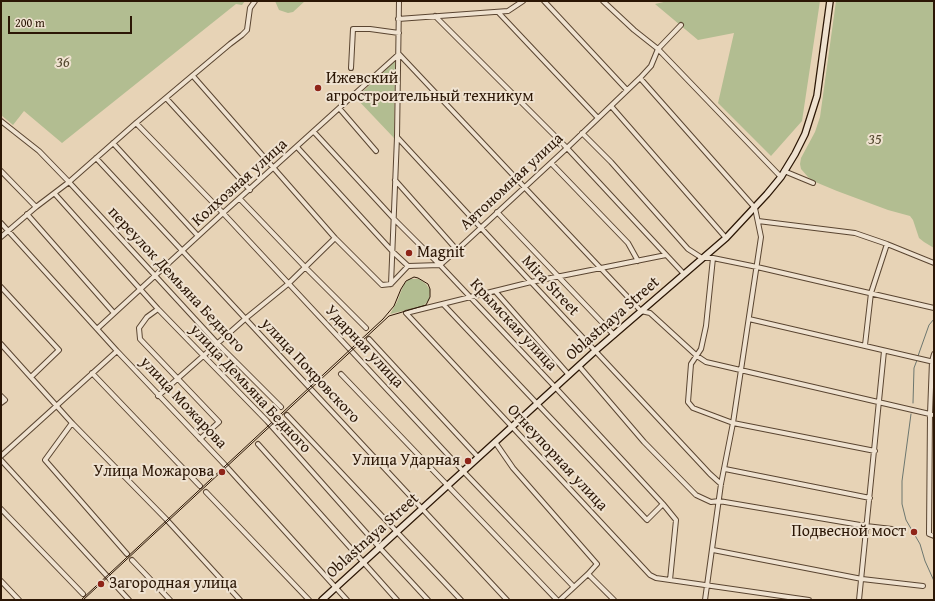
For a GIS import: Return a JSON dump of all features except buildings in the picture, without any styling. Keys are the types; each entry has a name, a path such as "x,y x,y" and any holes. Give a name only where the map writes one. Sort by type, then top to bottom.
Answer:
{"main road":[{"name":"Oblastnaya Street","path":"322,600 595,351 726,238 755,208 783,174 805,134 817,96 830,1"}],"street":[{"path":"1,237 27,214 55,194 113,142 247,30 250,8 254,1"},
{"path":"391,284 397,137 399,1"},
{"path":"398,19 508,11 524,1"},
{"path":"544,1 627,90"},
{"path":"603,1 634,30 658,48 783,174 813,183"},
{"path":"498,12 598,118"},
{"path":"435,16 567,148 684,274"},
{"name":"Автономная улица","path":"440,265 567,148 640,78 651,66 658,48 681,25"},
{"path":"351,68 353,29 370,29 398,33"},
{"path":"399,54 641,311 650,313 697,356 706,362 932,414"},
{"name":"Колхозная улица","path":"97,329 399,54"},
{"path":"193,76 335,238 382,285 391,284 408,266"},
{"path":"640,78 755,208 761,237 733,423 721,484 705,600"},
{"path":"166,98 250,190"},
{"path":"611,106 726,238"},
{"path":"339,108 376,151"},
{"name":"переулок Демьяна Бедного","path":"1,121 39,151 156,275 217,343 281,407"},
{"name":"Ударная улица","path":"136,123 223,213 463,471 574,587"},
{"name":"Крымская улица","path":"314,132 555,387 676,520 670,580"},
{"path":"582,133 611,162 688,249 702,258 713,258 757,267 934,308"},
{"name":"Mira Street","path":"397,137 480,228 721,484"},
{"path":"113,142 198,236"},
{"path":"297,147 393,252 408,266 440,265"},
{"name":"улица Покровского","path":"96,158 181,252 309,386 507,600"},
{"path":"551,162 628,243 638,261"},
{"path":"1,171 36,207"},
{"path":"395,180 457,250"},
{"name":"улица Демьяна Бедного","path":"55,194 140,290 267,421 428,600"},
{"path":"240,199 366,328"},
{"path":"497,212 614,335"},
{"path":"27,214 114,313"},
{"path":"758,221 855,234 887,244 934,263"},
{"name":"улица Можарова","path":"1,223 158,396 225,465 347,600"},
{"path":"158,396 217,343 288,284 335,238"},
{"path":"865,345 871,293 887,244"},
{"path":"663,504 647,520 443,304 531,282 666,255"},
{"path":"713,258 706,326 701,349 691,364 688,402 693,408 733,423 875,451"},
{"path":"1,287 59,350 31,377"},
{"path":"495,290 569,375"},
{"name":"Огнеупорная улица","path":"443,304 406,313 648,574 656,578 809,600"},
{"path":"158,308 147,317 139,328 140,339 219,422 200,439"},
{"path":"749,319 933,362"},
{"path":"369,339 478,457"},
{"path":"1,344 56,406 166,519 240,600"},
{"path":"1,456 117,351"},
{"path":"859,600 884,351"},
{"path":"934,354 929,534 934,536"},
{"path":"579,366 644,442 696,495 710,502 719,501 892,529"},
{"path":"92,373 200,486"},
{"path":"341,374 557,600"},
{"path":"1,396 4,400 1,403"},
{"path":"287,416 461,600"},
{"path":"72,423 45,460 127,554"},
{"path":"495,442 513,468 597,564 560,600"},
{"path":"258,444 397,600"},
{"path":"1,460 129,600"},
{"path":"725,469 870,498"},
{"path":"206,492 309,600"},
{"path":"1,509 84,594"},
{"path":"713,550 862,579 923,586"},
{"path":"132,560 170,600"},
{"path":"588,574 614,600"},
{"path":"1,581 19,600"}],"green space":[{"name":"36","path":"1,1 245,1 242,5 236,4 62,143 24,111 13,125 1,115"},
{"path":"275,1 305,1 293,12 288,13 279,10"},
{"path":"668,1 820,1 802,121 771,156 718,103 734,33 698,40 655,4"},
{"name":"35","path":"836,1 934,1 934,248 919,238 913,220 910,216 888,210 813,181 801,169 801,158 815,132 820,117"},
{"path":"395,61 394,138 356,98"},
{"path":"409,279 419,279 426,284 430,290 429,300 423,306 390,314 397,302 404,284"}],"waterway":[{"path":"918,356 929,325 934,319"},
{"path":"913,403 914,368 917,360"},
{"path":"911,414 902,481 902,504 906,520 920,544 925,561 934,581"}],"tram line":[{"path":"81,600 383,319 394,306 406,281 414,277 428,284 430,289 430,297 426,305 389,316 83,600"}],"place":[{"name":"Ижевский агростроительный техникум","path":"318,88"},
{"name":"Magnit","path":"409,253"},
{"name":"Улица Ударная","path":"468,461"},
{"name":"Улица Можарова","path":"222,472"},
{"name":"Подвесной мост","path":"914,532"},
{"name":"Загородная улица","path":"101,584"}]}
